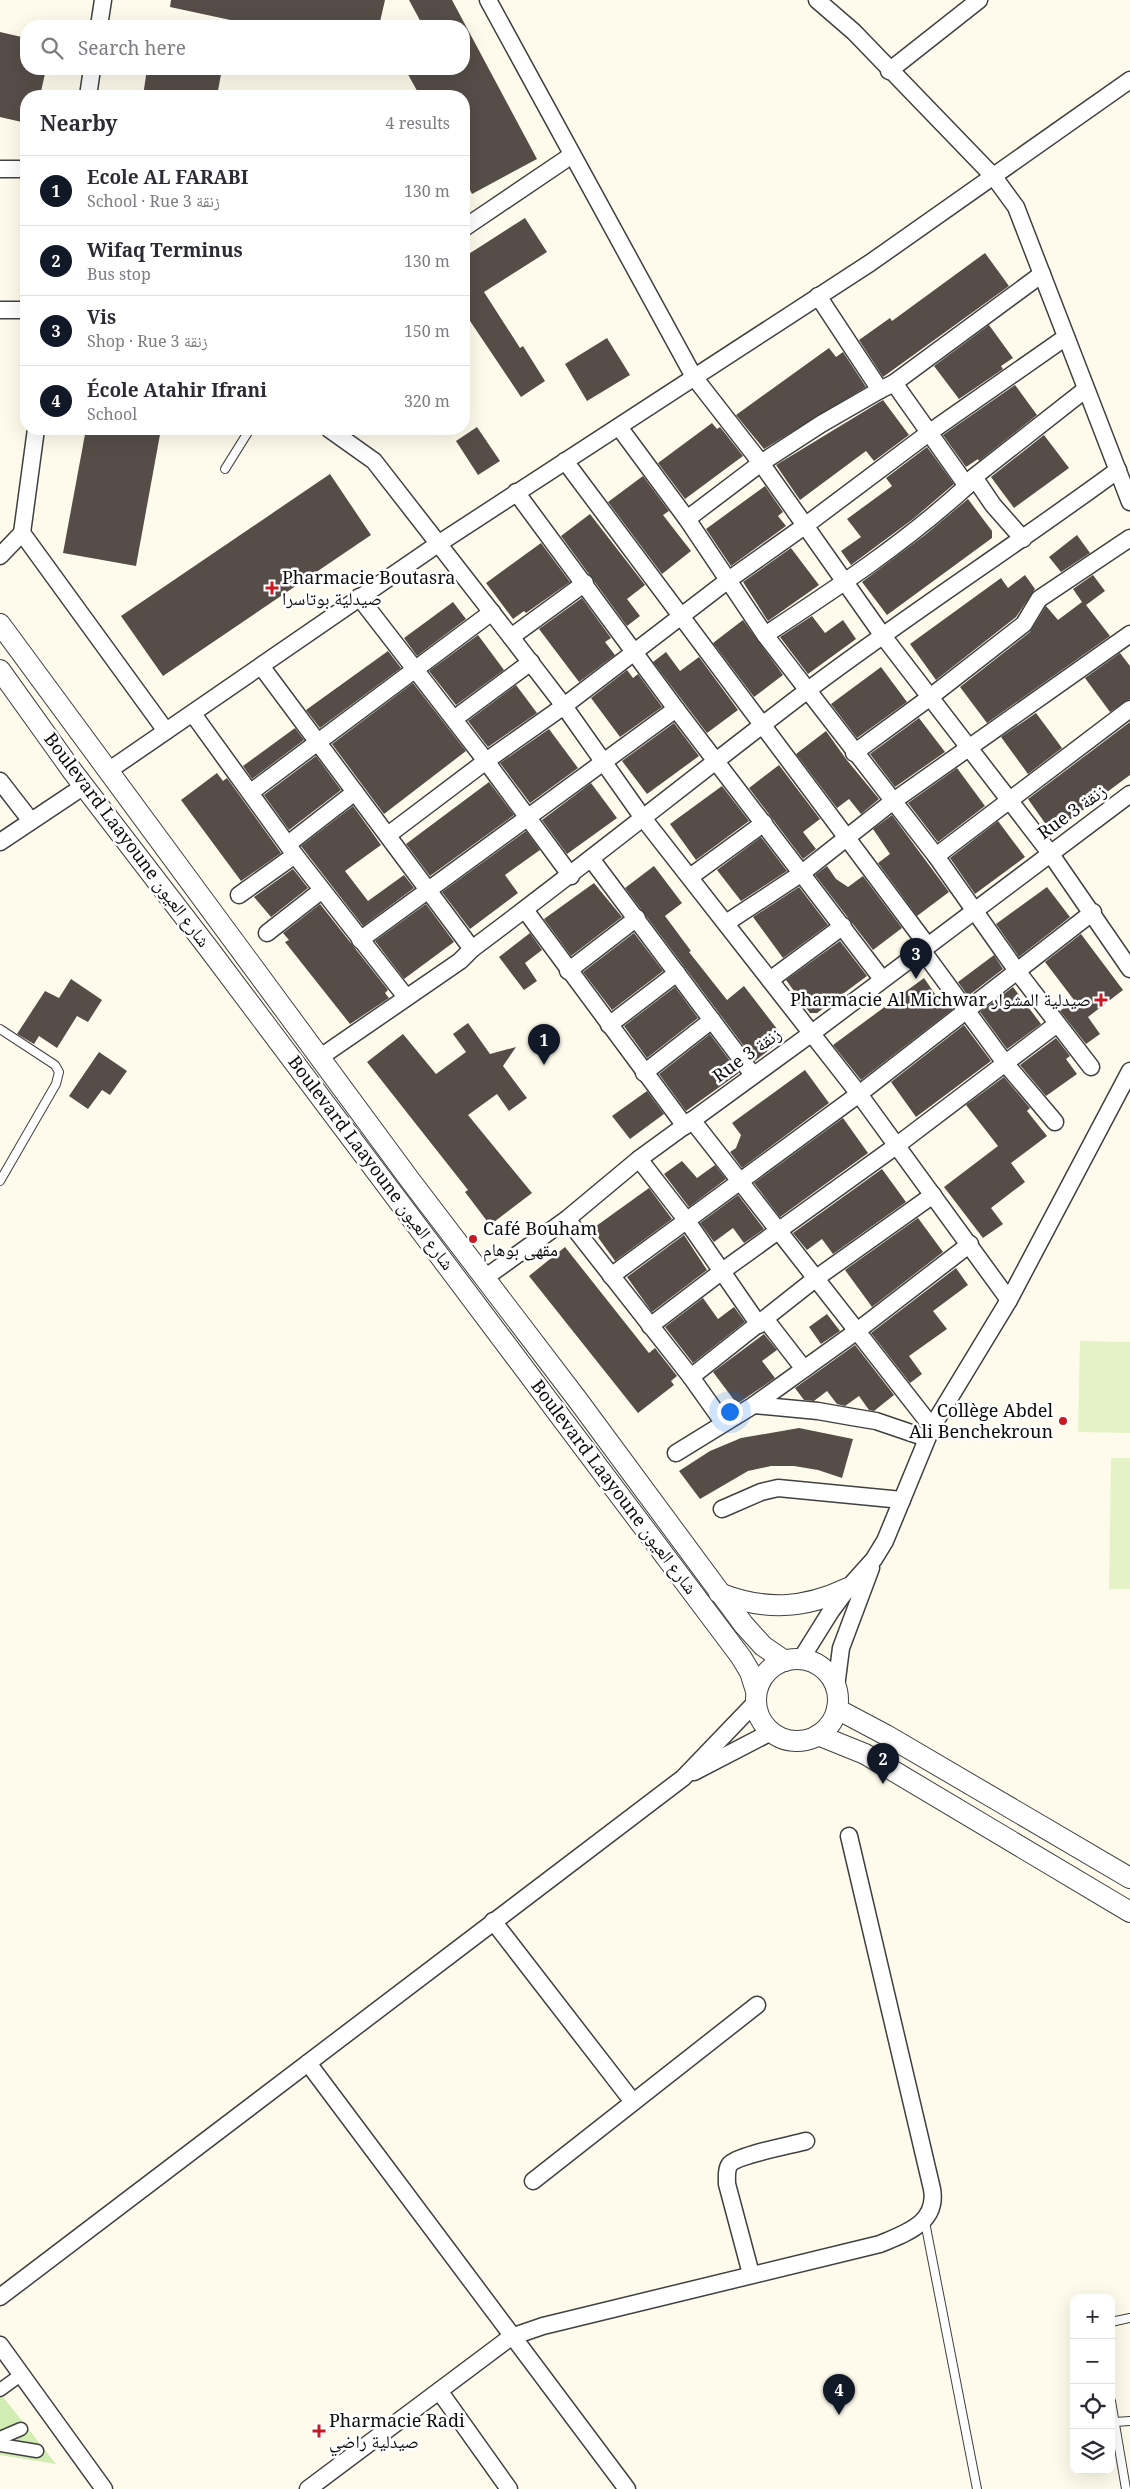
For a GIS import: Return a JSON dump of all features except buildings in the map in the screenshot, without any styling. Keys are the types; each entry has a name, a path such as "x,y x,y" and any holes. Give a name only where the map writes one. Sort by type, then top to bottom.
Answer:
{"street":[{"path":"100,20 103,0"},
{"path":"488,0 694,377 761,463 882,636 1050,853 1093,912 1130,968"},
{"path":"817,0 854,32 889,71 994,177 1016,207 1130,502"},
{"path":"889,71 978,0"},
{"path":"89,90 91,75"},
{"path":"108,771 193,714 359,597 516,492 870,263 1130,80"},
{"path":"470,224 572,155"},
{"path":"0,169 20,169"},
{"path":"687,520 761,463 821,424 887,387 1042,274"},
{"path":"818,296 887,387 930,432 1023,539"},
{"path":"0,310 20,310"},
{"path":"388,835 486,761 564,706 727,581 806,525 930,432 1066,337"},
{"path":"765,635 846,582 924,524 971,481 1086,389"},
{"path":"619,427 687,520 765,635 809,690 854,753 936,856 1017,971 1091,1067"},
{"path":"0,556 22,533 35,435"},
{"path":"337,435 374,461 531,662 643,818 859,1094 1009,1300"},
{"path":"565,461 764,725 1005,1063 1055,1122"},
{"path":"320,1058 460,961 472,949 592,860 716,760 882,636 1023,539 1118,470"},
{"path":"516,492 585,583 676,709 882,979"},
{"path":"22,533 166,731"},
{"path":"854,753 929,698 1024,624 1039,599 1130,538"},
{"path":"511,637 585,583"},
{"path":"359,597 486,761 571,876"},
{"path":"251,792 492,612"},
{"name":"Boulevard Laayoune شارع العيون","path":"0,624 410,1180 486,1277 719,1593 753,1636 793,1660"},
{"path":"726,922 802,873 892,802 1130,634"},
{"path":"454,719 531,662"},
{"path":"261,666 472,949"},
{"name":"Boulevard Laayoune شارع العيون","path":"0,670 84,786 215,957 741,1657 750,1672 756,1697"},
{"path":"360,940 676,709"},
{"path":"936,856 1130,709"},
{"path":"193,714 291,849 406,998"},
{"path":"0,781 31,822"},
{"path":"0,842 84,786"},
{"path":"239,895 355,792"},
{"name":"Rue 3 زنقة","path":"486,1277 567,1219 639,1159 812,1033 973,910 1130,794"},
{"path":"690,877 764,823"},
{"path":"592,860 753,1075"},
{"path":"267,933 322,890"},
{"path":"525,910 644,1073 740,1180 857,1331 929,1432"},
{"path":"611,1276 859,1094 1093,912"},
{"path":"568,971 637,918"},
{"path":"770,980 843,926"},
{"path":"609,1025 677,973"},
{"path":"644,1073 712,1020"},
{"path":"650,1326 721,1272 896,1146 1056,1024"},
{"path":"683,1778 756,1697 767,1671 793,1660 848,1588 874,1558 885,1541 929,1432 1009,1300 1130,1071"},
{"path":"639,1159 687,1221 721,1272 804,1369"},
{"path":"692,1377 815,1279 933,1195"},
{"path":"567,1219 692,1377 723,1422"},
{"path":"676,1453 723,1422 754,1405 857,1331 970,1244"},
{"path":"754,1405 852,1416 929,1432"},
{"path":"722,1509 761,1492 778,1488 902,1500"},
{"path":"756,1697 760,1719 771,1732 784,1739 799,1741 818,1734 830,1724 837,1709 836,1687 841,1648 874,1558"},
{"path":"719,1593 734,1598 784,1606 815,1602 848,1588"},
{"path":"793,1660 816,1663 829,1673 836,1687"},
{"path":"837,1709 886,1735 1130,1878"},
{"path":"0,2297 492,1921 683,1778 771,1732"},
{"path":"818,1734 865,1754 1130,1912"},
{"path":"308,2489 440,2392 511,2336 543,2326 751,2274 880,2244 908,2232 925,2222 932,2207 932,2189 850,1836"},
{"path":"492,1921 633,2102"},
{"path":"532,2181 757,2005"},
{"path":"308,2063 627,2489"},
{"path":"751,2274 727,2184 728,2168 730,2164 740,2158 806,2141"},
{"path":"0,2345 104,2489"},
{"path":"0,2390 22,2374"},
{"path":"440,2392 509,2489"},
{"path":"0,2438 21,2429"},
{"path":"0,2445 38,2452"}],"lane":[{"path":"225,470 246,435"},
{"path":"0,1029 55,1064 58,1072 56,1084 0,1181"},
{"path":"925,2222 977,2489"},
{"path":"1115,2321 1130,2318"},
{"path":"1126,2489 1115,2422 1130,2421"}],"green space":[{"path":"1080,1341 1130,1342 1130,1433 1078,1432"},
{"path":"1111,1458 1130,1458 1130,1589 1109,1589"},
{"path":"0,2393 56,2464 0,2455"}],"place":[{"name":"Pharmacie Boutasra صيدلية بوتاسرا","path":"272,588"},
{"name":"Vis","path":"916,979"},
{"name":"Pharmacie Al Michwar صيدلية المشوار","path":"1101,1000"},
{"name":"Ecole AL FARABI","path":"544,1065"},
{"name":"Café Bouham مقهى بوهام","path":"473,1239"},
{"name":"Collège Abdel Ali Benchekroun","path":"1063,1421"},
{"name":"Wifaq Terminus","path":"883,1784"},
{"name":"École Atahir Ifrani","path":"839,2415"},
{"name":"Pharmacie Radi صيدلية راضي","path":"319,2431"}]}
